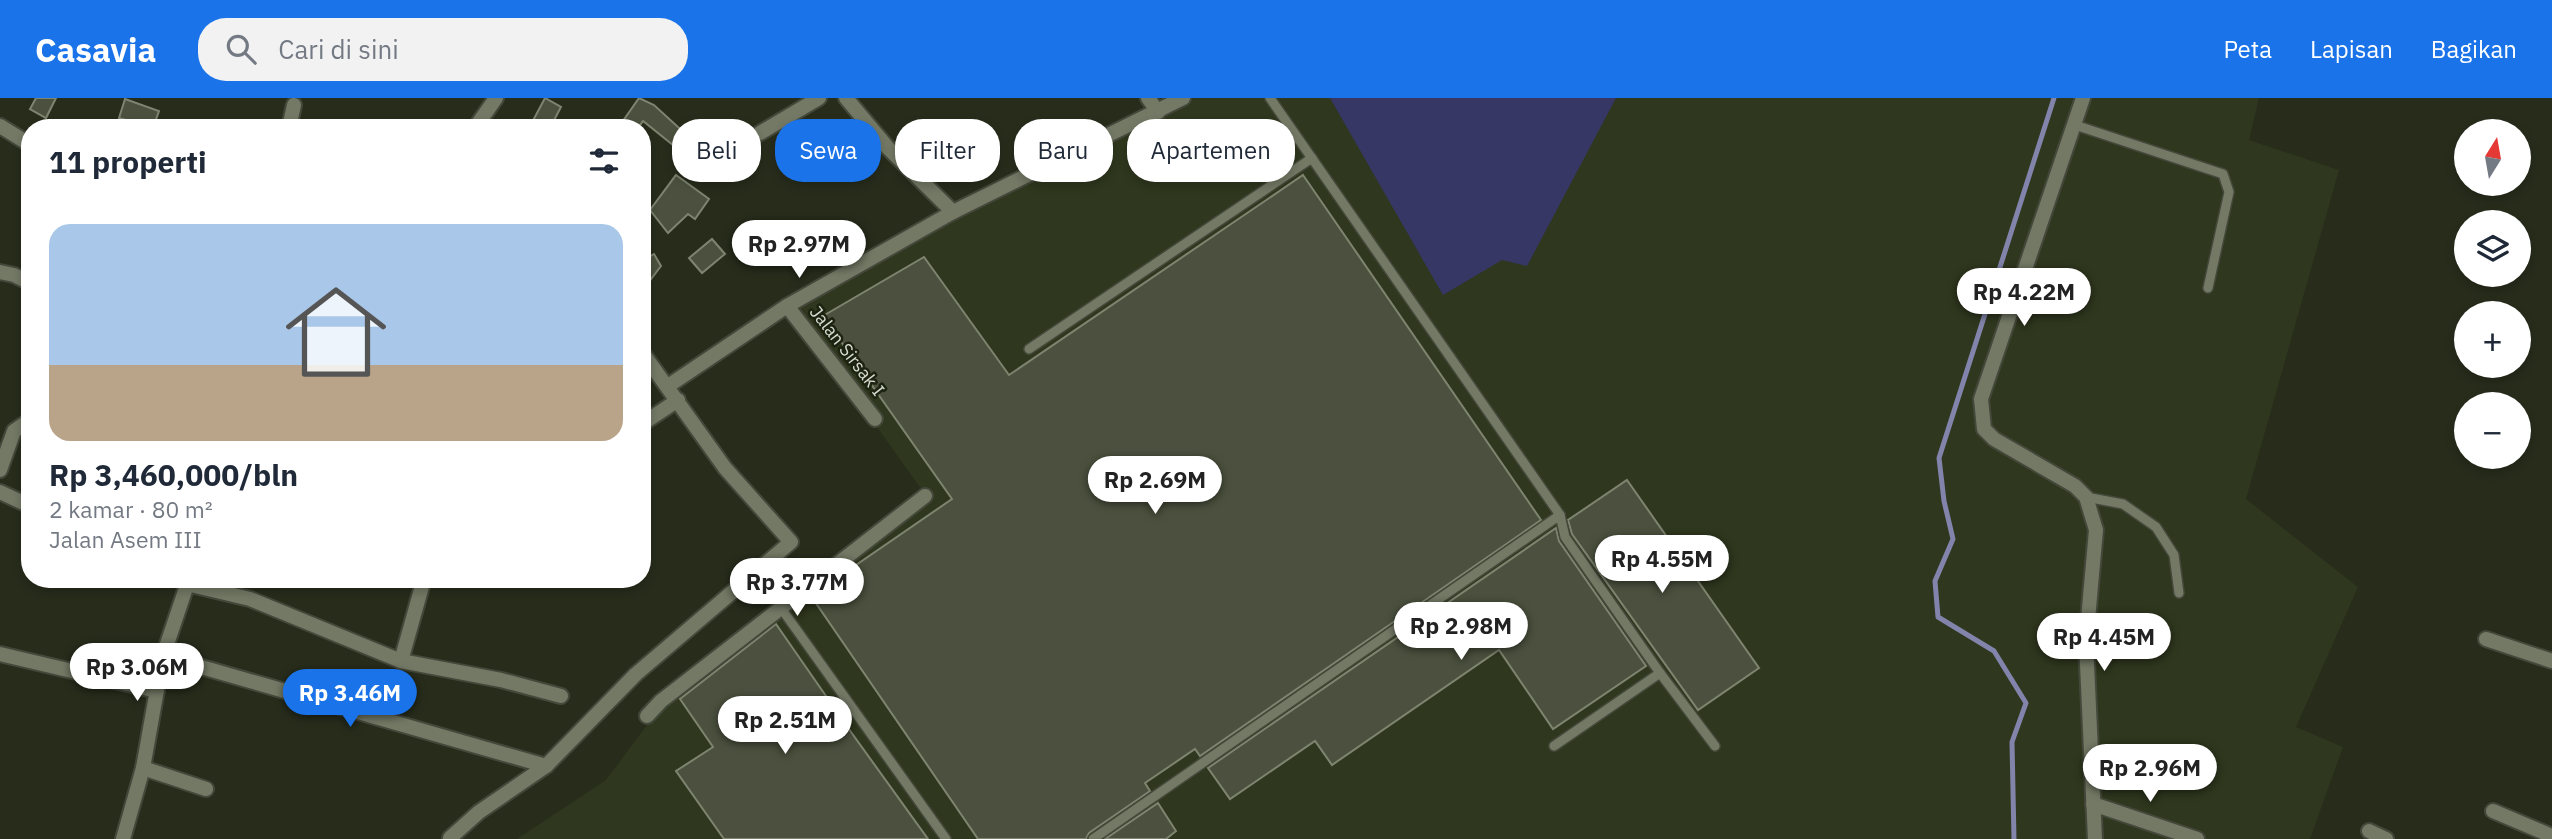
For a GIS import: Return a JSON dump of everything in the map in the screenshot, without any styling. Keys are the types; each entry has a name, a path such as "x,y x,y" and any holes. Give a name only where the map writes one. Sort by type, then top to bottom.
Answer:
{"street":[{"path":"481,119 496,98"},
{"path":"761,132 819,98"},
{"path":"846,98 888,148 953,212"},
{"path":"1148,98 1158,112"},
{"path":"668,386 788,306 953,212 1183,98"},
{"path":"2083,98 1981,398 1984,429 1994,439 2074,486 2086,497 2096,530 2086,642 2095,839"},
{"path":"291,119 294,105"},
{"path":"0,126 21,139"},
{"path":"0,272 21,280"},
{"name":"Jalan Sirsak I","path":"788,306 875,419"},
{"path":"450,838 479,812 546,766 636,674 791,541 724,468 651,364"},
{"path":"651,418 678,400"},
{"path":"0,470 14,430 21,426"},
{"path":"0,492 21,502"},
{"path":"647,716 661,701 925,496"},
{"path":"123,839 143,768 163,656 186,588"},
{"path":"212,588 250,599 401,662 501,680 561,696"},
{"path":"401,662 422,588"},
{"path":"2486,639 2552,661"},
{"path":"0,654 157,691"},
{"path":"163,656 546,766"},
{"path":"143,768 206,789"},
{"path":"2093,804 2197,839"},
{"path":"2493,811 2552,836"},
{"path":"2369,831 2385,839"}],"lane":[{"path":"1270,98 1560,515 1565,537 1660,673 1715,746"},
{"path":"2075,125 2223,174 2229,192 2208,288"},
{"path":"1029,349 1312,158"},
{"path":"2086,497 2123,504 2156,527 2175,555 2179,593"},
{"path":"1093,839 1560,515"},
{"path":"781,608 946,839"},
{"path":"1554,746 1660,673"}],"shaded area":[{"path":"1192,98 2259,98 2249,140 2339,170 2246,499 2358,587 2296,727 2343,747 2310,839 517,839 606,780 667,698 929,500 793,309 970,208 1022,182 1113,182 1113,137 1127,130 1127,182 1295,182 1295,119 1150,119"},
{"path":"1330,98 1616,98 1527,266 1502,260 1443,295"}],"building":[{"path":"36,98 56,98 46,118 30,109"},
{"path":"545,98 561,107 555,119 534,119"},
{"path":"639,98 654,105 672,122 672,144 651,127 651,119 624,119"},
{"path":"125,99 159,111 156,119 119,118"},
{"path":"1303,175 1541,520 1200,756 1195,749 1145,783 1150,791 1089,833 1086,839 978,839 811,596 952,499 823,316 924,257 1009,375"},
{"path":"672,180 686,182 709,199 695,219 688,214 668,233 651,211"},
{"path":"712,239 725,254 702,273 689,258"},
{"path":"654,254 661,266 651,279 651,256"},
{"path":"1627,480 1759,668 1698,710 1572,534 1568,520"},
{"path":"1556,528 1559,541 1646,666 1553,729 1499,650 1332,765 1315,741 1230,799 1208,768"},
{"path":"776,624 928,839 724,839 676,771 713,747 680,699"},
{"path":"1158,803 1176,831 1166,839 1105,839"}],"waterway":[{"path":"2014,839 2012,742 2026,703 1994,651 1938,617 1935,581 1953,539 1944,501 1939,458 2054,98"}]}
